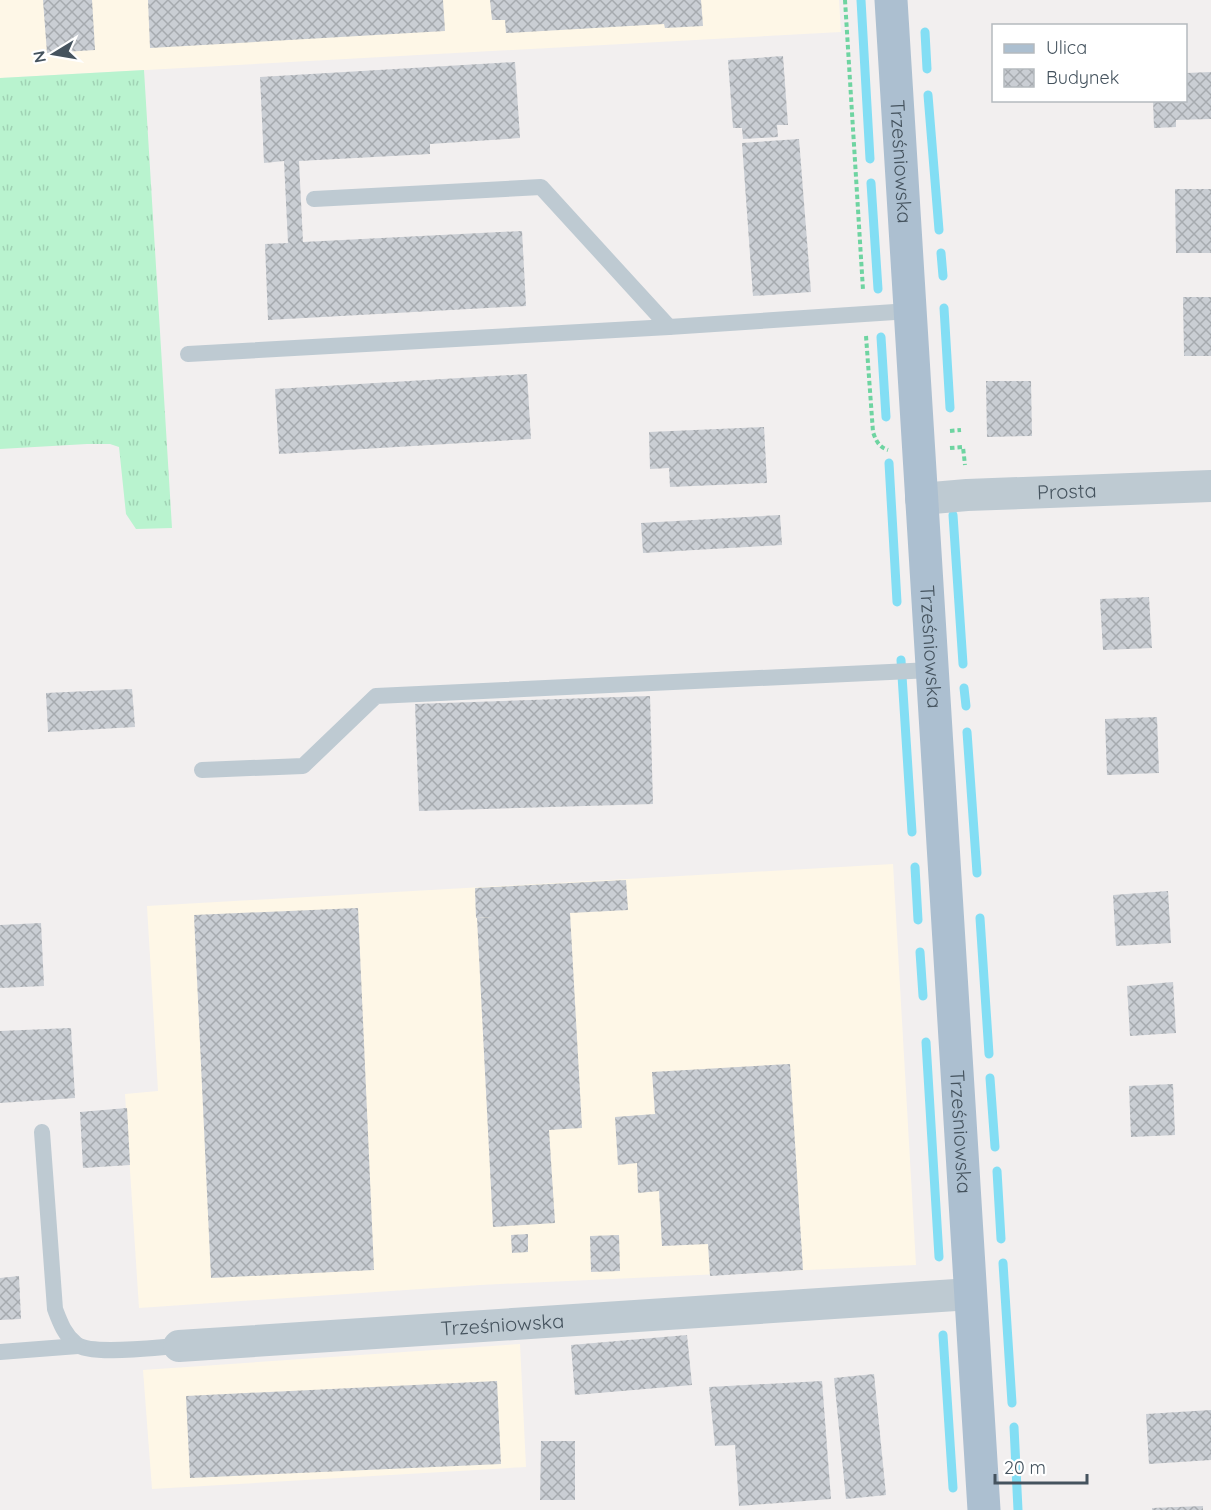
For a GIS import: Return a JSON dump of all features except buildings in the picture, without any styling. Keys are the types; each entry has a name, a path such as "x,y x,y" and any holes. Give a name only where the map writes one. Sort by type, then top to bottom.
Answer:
{"main road":[{"name":"Trześniowska","path":"891,0 984,1510"}],"street":[{"name":"Prosta","path":"921,499 967,495 1211,486"},
{"name":"Trześniowska","path":"179,1346 971,1294"}],"lane":[{"path":"314,199 541,187 669,327"},
{"path":"188,354 669,327 910,310"},
{"path":"202,770 303,766 376,696 932,670"},
{"path":"42,1132 55,1309 63,1330 78,1346"},
{"path":"0,1352 78,1346 99,1351 179,1346"}],"shaded area":[{"path":"0,0 839,0 841,32 0,78"},
{"path":"893,864 916,1265 480,1285 139,1308 125,1094 158,1091 147,906"},
{"path":"520,1344 526,1467 152,1489 143,1370"}],"green space":[{"path":"144,70 172,528 136,529 126,514 119,447 110,444 87,444 0,449 0,78"}],"waterway":[{"path":"861,0 870,159"},
{"path":"925,32 927,69"},
{"path":"928,95 939,230"},
{"path":"871,183 878,289"},
{"path":"941,253 943,276"},
{"path":"944,308 950,408"},
{"path":"881,337 886,417"},
{"path":"889,463 897,602"},
{"path":"953,515 963,664"},
{"path":"901,660 912,832"},
{"path":"964,688 966,706"},
{"path":"967,732 977,873"},
{"path":"915,867 918,920"},
{"path":"980,918 989,1054"},
{"path":"920,952 923,996"},
{"path":"926,1042 939,1257"},
{"path":"990,1078 995,1147"},
{"path":"997,1171 1001,1239"},
{"path":"1003,1263 1012,1403"},
{"path":"943,1335 953,1488"},
{"path":"1014,1427 1018,1510"}]}
